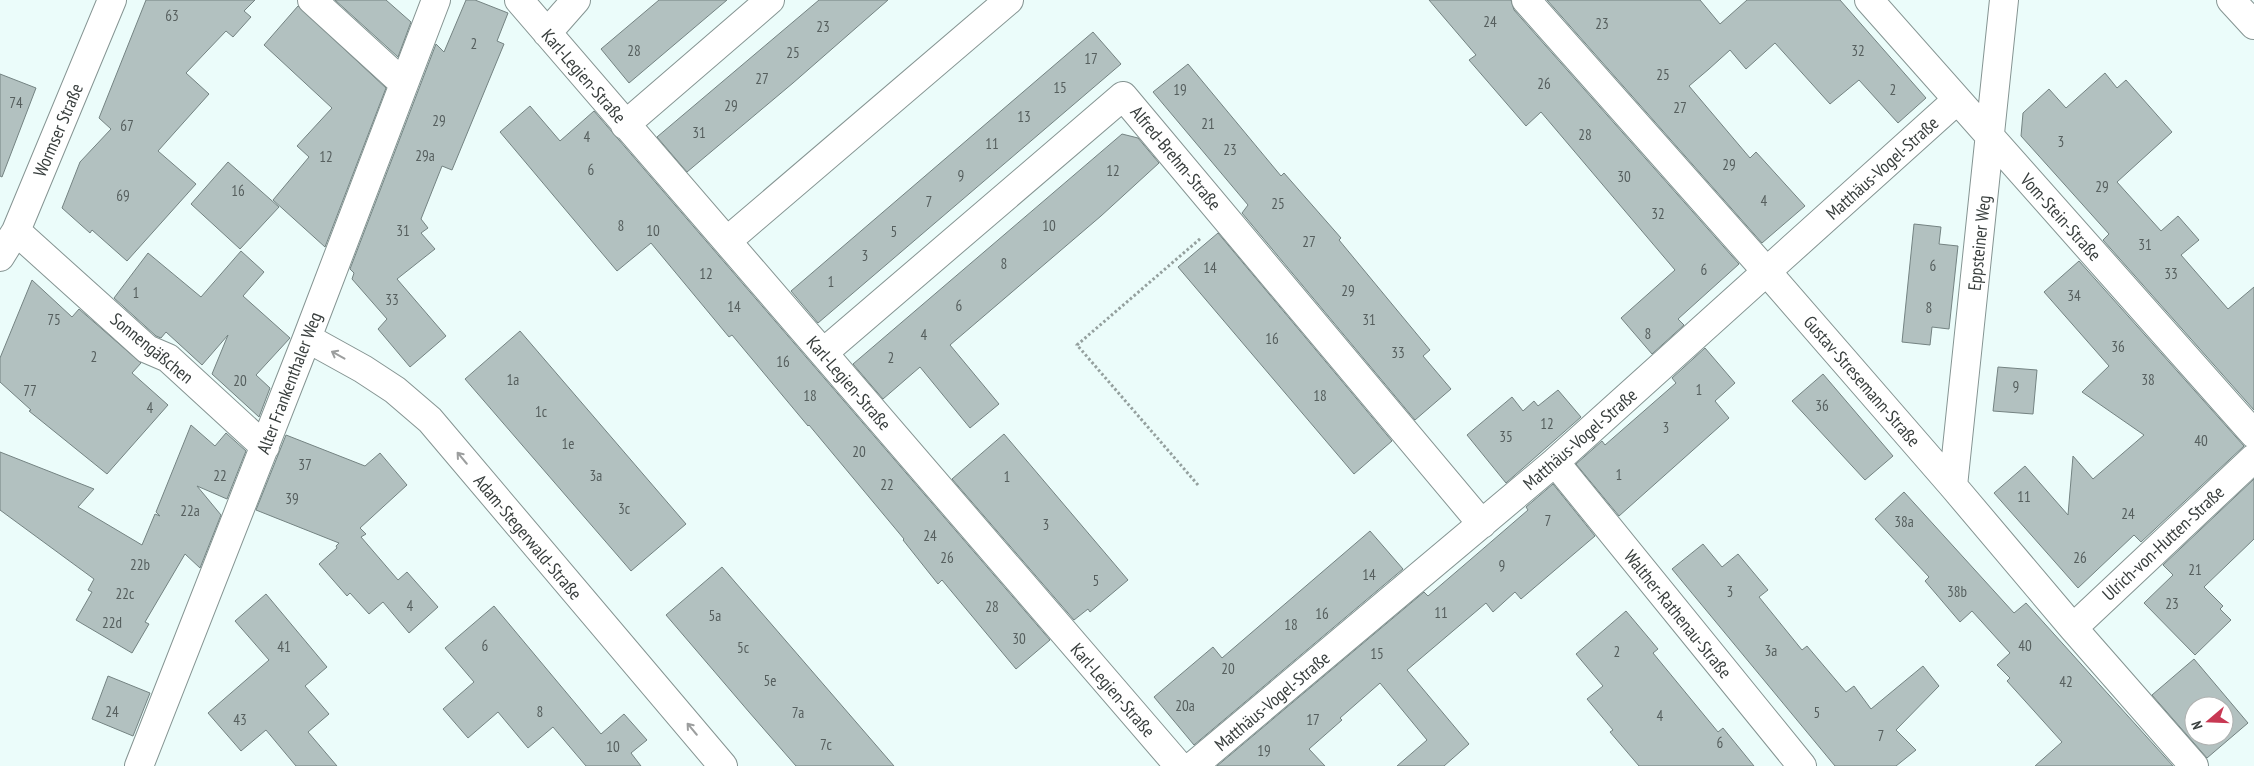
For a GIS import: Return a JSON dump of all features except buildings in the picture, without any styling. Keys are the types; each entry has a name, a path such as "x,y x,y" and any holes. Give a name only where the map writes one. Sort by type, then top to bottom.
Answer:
{"street":[{"name":"Wormser Straße","path":"0,257 16,230 112,0"},
{"path":"312,0 403,83"},
{"name":"Alter Frankenthaler Weg","path":"139,766 265,447 436,0"},
{"name":"Karl-Legien-Straße","path":"519,0 1179,766"},
{"path":"547,33 576,0"},
{"path":"625,125 770,0"},
{"path":"727,242 1009,0"},
{"name":"Gustav-Stresemann-Straße","path":"1526,0 1954,486 2073,628 2194,766"},
{"name":"Vom-Stein-Straße","path":"1869,0 2254,434"},
{"name":"Eppsteiner Weg","path":"1954,486 2004,0"},
{"path":"2231,0 2254,25"},
{"name":"Alfred-Brehm-Straße","path":"822,353 1123,96 1482,524"},
{"name":"Matthäus-Vogel-Straße","path":"1193,766 1555,462 1957,100"},
{"name":"Sonnengäßchen","path":"16,230 147,349 168,358 265,447"},
{"name":"Adam-Stegerwald-Straße","path":"307,338 363,369 395,390 430,420 723,766"},
{"name":"Ulrich-von-Hutten-Straße","path":"2073,628 2254,458"},
{"name":"Walther-Rathenau-Straße","path":"1555,462 1802,766"}],"path":[{"path":"1198,485 1076,345 1226,217"}]}
